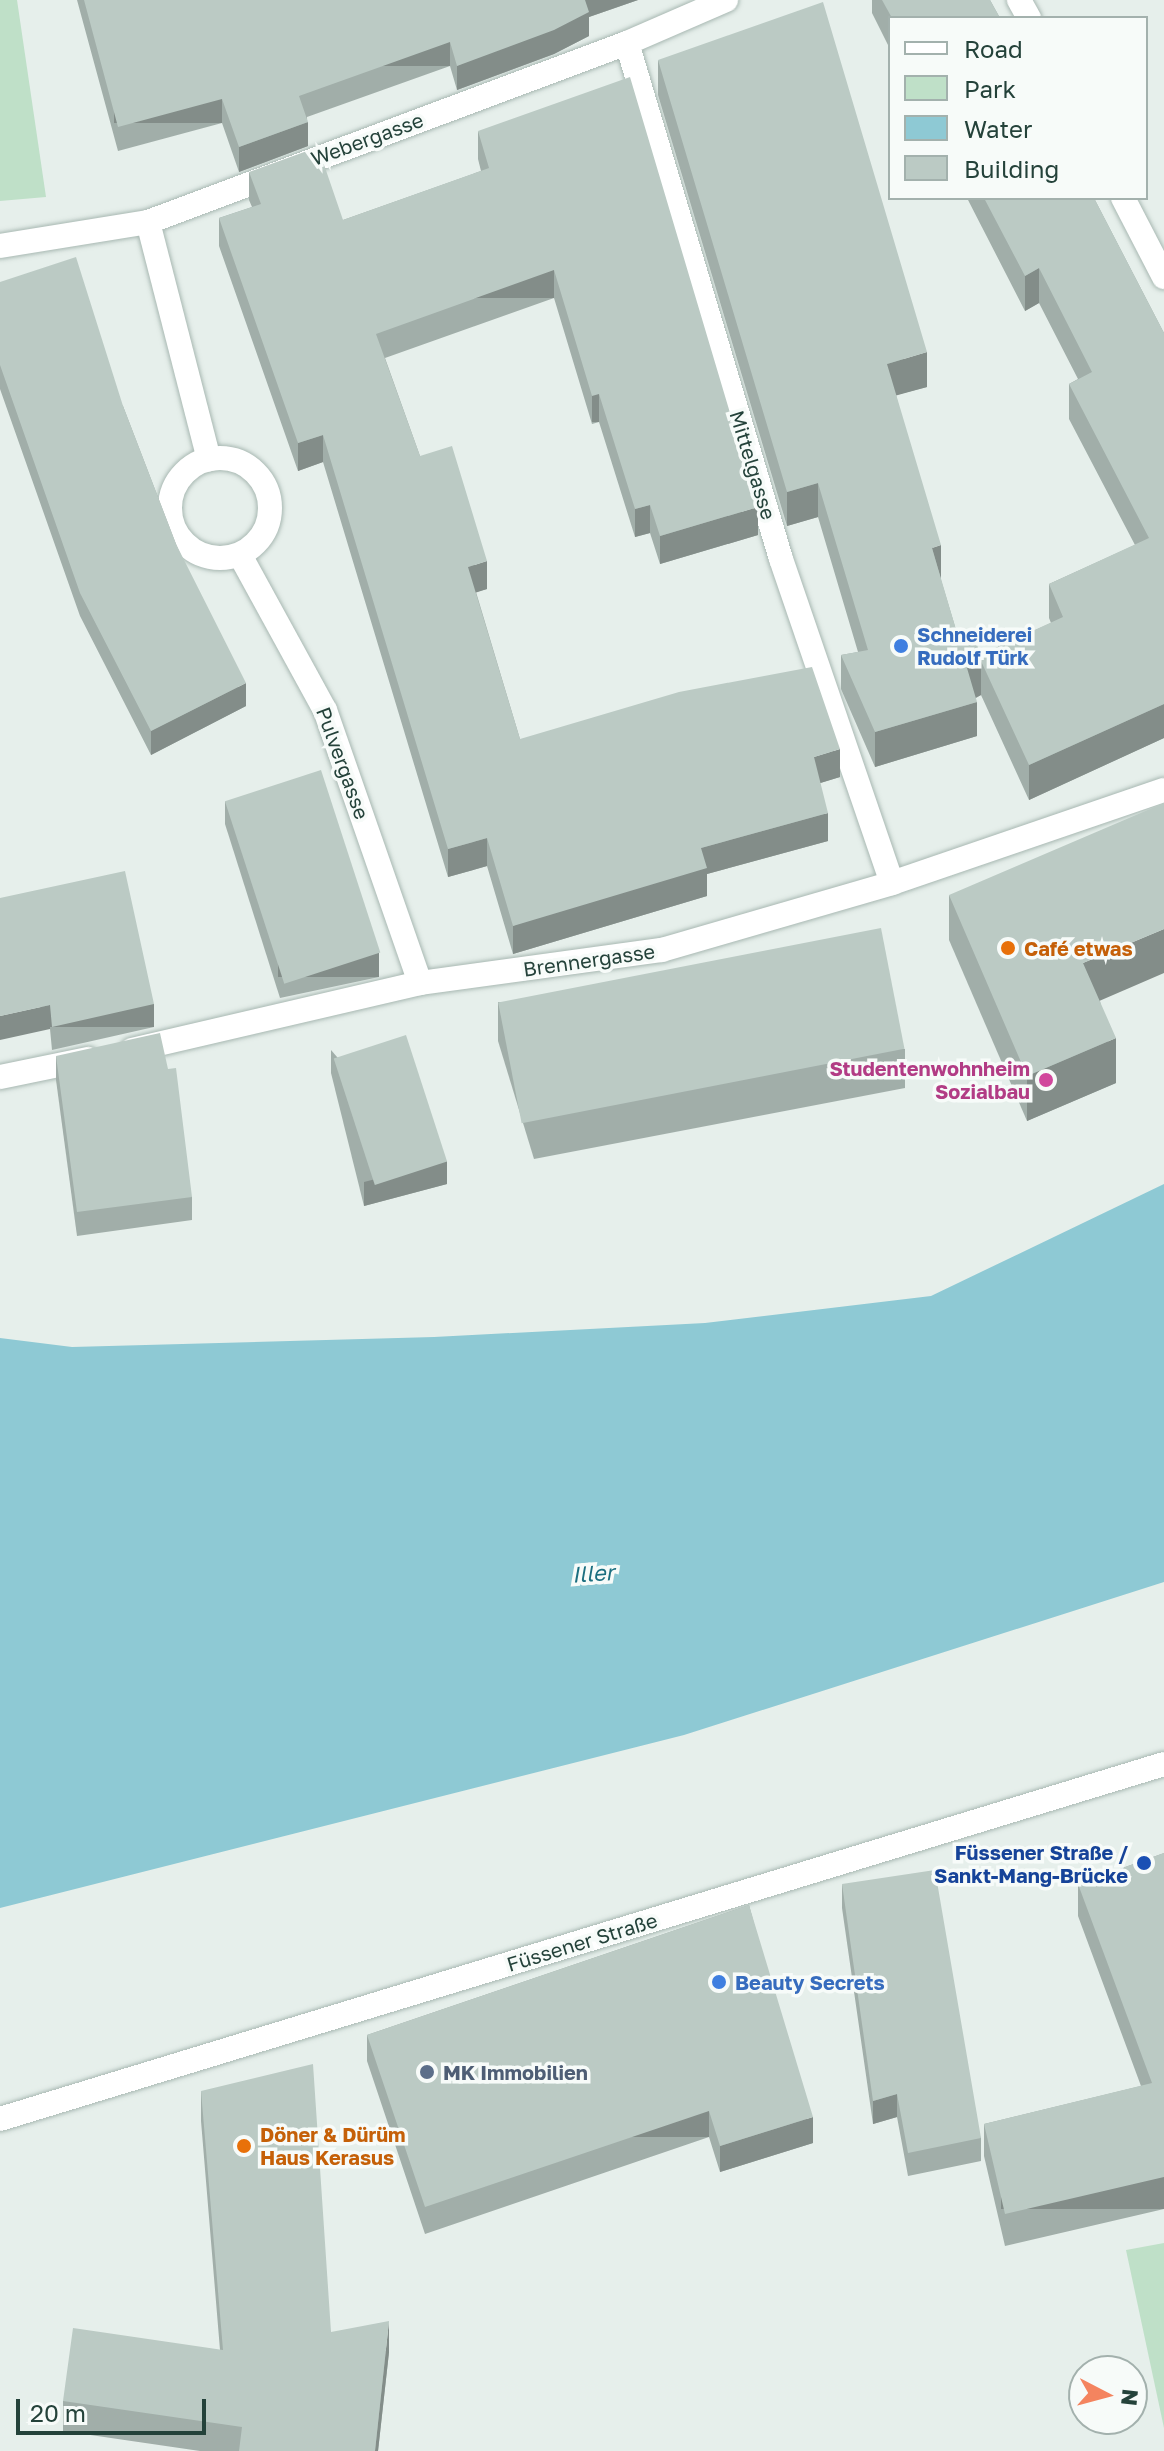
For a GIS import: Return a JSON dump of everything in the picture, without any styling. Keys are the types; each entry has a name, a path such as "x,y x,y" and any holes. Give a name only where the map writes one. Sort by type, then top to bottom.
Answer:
{"street":[{"name":"Webergasse","path":"0,246 148,222 627,43 726,0"},
{"name":"Mittelgasse","path":"627,43 781,559 892,883"},
{"path":"1124,200 1164,277"},
{"path":"148,222 209,459"},
{"path":"209,459 240,461 263,482 269,496 268,524 252,547 240,555 208,557 180,538 172,523 173,490 181,476 209,459"},
{"name":"Pulvergasse","path":"240,555 325,710 420,983"},
{"name":"Brennergasse","path":"0,1077 420,983 662,950 892,883 1164,790"},
{"name":"Füssener Straße","path":"0,2119 1164,1764"}],"green space":[{"path":"0,0 17,0 46,197 0,201"},
{"path":"1164,2243 1164,2428 1126,2250"}],"water":[{"name":"Iller","path":"1164,1184 1164,1582 684,1735 0,1908 0,1338 72,1347 434,1337 705,1323 931,1296"}],"building":[{"path":"84,0 585,0 589,12 554,30 457,66 450,42 299,96 308,122 239,147 222,99 118,127"},
{"path":"882,0 990,0 999,16 891,16"},
{"path":"823,2 927,352 887,364 941,545 932,548 957,633 973,630 980,655 1063,617 1049,584 1149,538 1069,384 1092,372 1039,268 1025,276 985,200 1095,200 1164,333 1164,704 1029,765 981,661 967,668 977,702 875,732 841,655 868,650 818,483 787,492 658,60"},
{"path":"630,77 758,507 660,536 650,505 635,509 599,394 592,396 554,270 376,334 420,456 452,446 487,561 468,567 520,739 679,692 812,667 840,749 814,757 828,813 701,848 707,868 513,926 487,838 448,849 323,435 298,443 219,218 261,204 249,172 318,147 343,220 489,168 478,131"},
{"path":"76,257 123,406 176,544 246,683 151,731 80,593 0,365 0,282"},
{"path":"321,770 380,953 284,984 225,801"},
{"path":"1164,803 1164,929 1083,963 1116,1038 1027,1076 949,895"},
{"path":"125,871 154,1004 52,1027 50,1005 0,1016 0,898"},
{"path":"881,928 904,1049 522,1123 498,1002"},
{"path":"160,1033 168,1069 176,1068 192,1197 77,1212 56,1056"},
{"path":"406,1035 447,1161 375,1185 334,1058"},
{"path":"1164,1853 1164,2177 1005,2214 984,2124 1152,2083 1078,1884"},
{"path":"935,1870 981,2138 908,2153 897,2094 873,2101 842,1884"},
{"path":"749,1905 813,2117 720,2146 709,2111 425,2207 367,2035"},
{"path":"313,2064 331,2332 389,2321 375,2451 239,2451 242,2427 63,2401 73,2328 223,2350 201,2091"}],"place":[{"name":"Schneiderei Rudolf Türk","path":"901,646"},
{"name":"Café etwas","path":"1008,948"},
{"name":"Studentenwohnheim Sozialbau","path":"1046,1080"},
{"name":"Füssener Straße / Sankt-Mang-Brücke","path":"1144,1863"},
{"name":"Beauty Secrets","path":"719,1982"},
{"name":"MK Immobilien","path":"427,2072"},
{"name":"Döner & Dürüm Haus Kerasus","path":"244,2146"}]}
